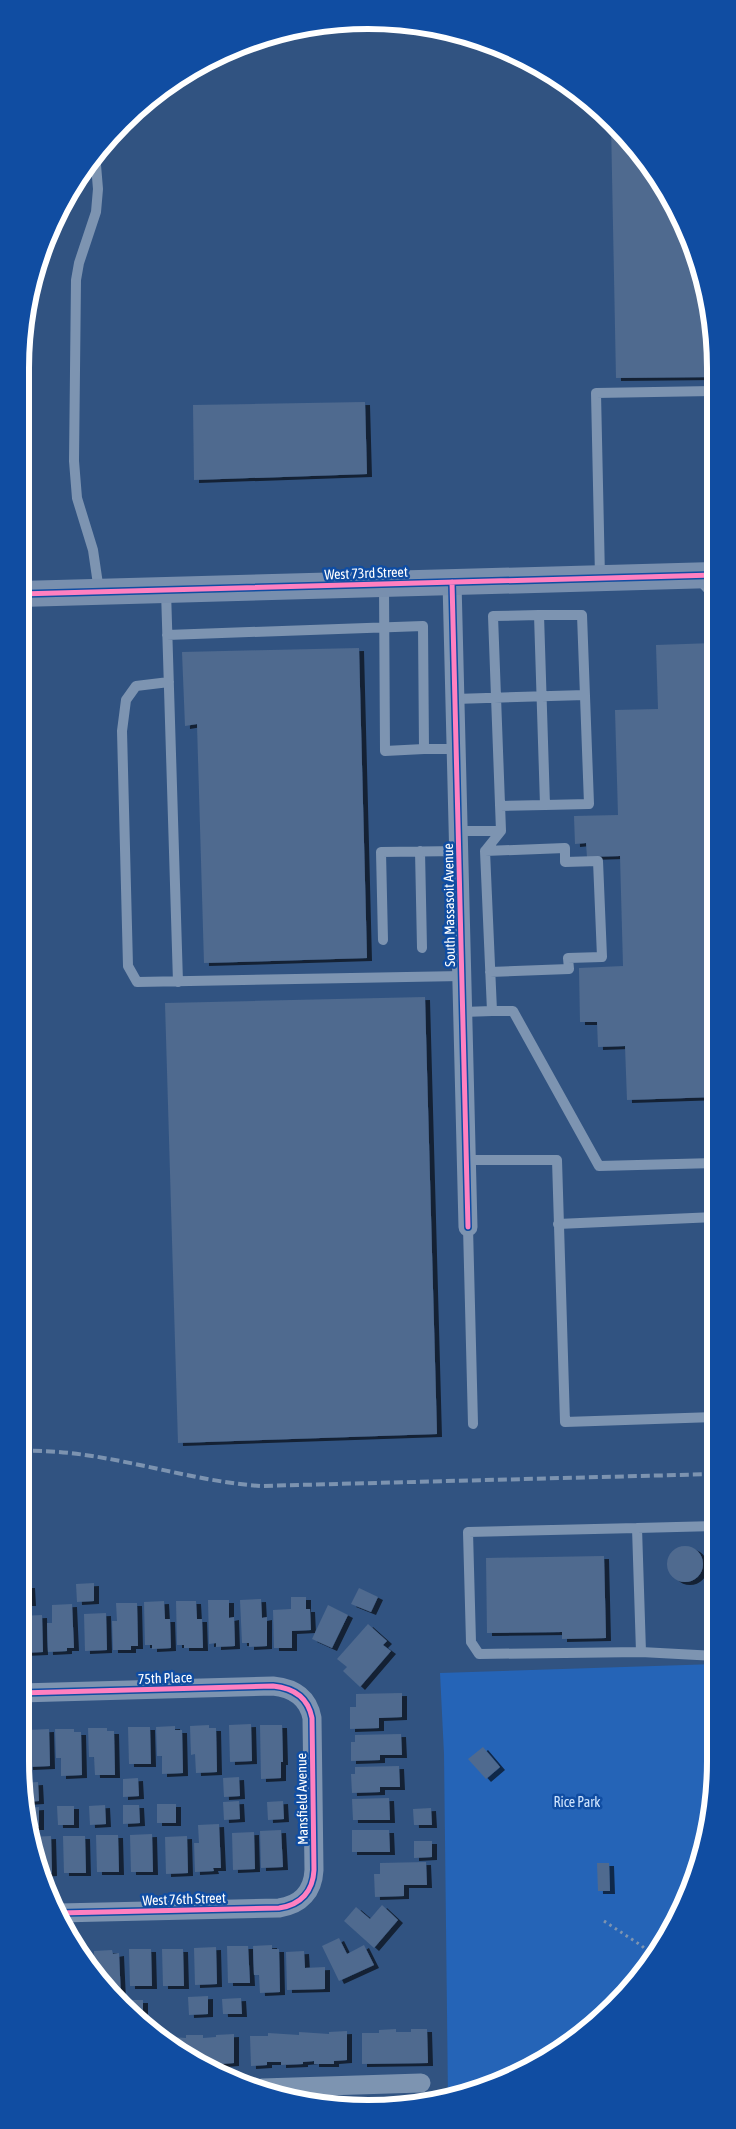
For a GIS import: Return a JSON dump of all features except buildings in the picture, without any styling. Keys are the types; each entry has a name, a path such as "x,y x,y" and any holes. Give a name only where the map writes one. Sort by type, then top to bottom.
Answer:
{"street":[{"name":"West 73rd Street","path":"29,594 705,575"},
{"name":"South Massasoit Avenue","path":"452,582 468,1227"},
{"name":"75th Place","path":"29,1693 273,1686 284,1687 306,1701"},
{"name":"Mansfield Avenue","path":"306,1701 312,1722 314,1870 313,1881 306,1895"},
{"name":"West 76th Street","path":"65,1913 279,1908 291,1905 306,1895"},
{"path":"275,2087 421,2082"}],"lane":[{"path":"96,165 98,189 96,212 79,263 76,280 74,461 77,498 93,550 100,592"},
{"path":"600,578 596,394 707,391"},
{"path":"384,584 385,751 456,749"},
{"path":"166,590 178,982"},
{"path":"539,615 545,805"},
{"path":"492,1012 485,851 501,831 500,806 493,616 582,615 590,804 500,806"},
{"path":"167,635 423,626 424,749"},
{"path":"169,682 136,686 126,700 122,731 123,840 128,966 138,982 462,976"},
{"path":"455,699 585,695"},
{"path":"458,831 501,831"},
{"path":"485,851 565,848 566,862 598,861 602,957 568,958 569,969 490,972"},
{"path":"420,851 422,948"},
{"path":"383,940 381,852 460,851"},
{"path":"463,1012 513,1012 599,1166 707,1163"},
{"path":"466,1160 557,1160 565,1422 707,1417"},
{"path":"558,1224 707,1217"},
{"path":"468,1227 473,1424"},
{"path":"707,1526 468,1532 471,1642 479,1654 641,1652 707,1656"},
{"path":"637,1528 641,1652"}],"path":[{"path":"604,1921 648,1952"}],"green space":[{"name":"Rice Park","path":"707,1664 707,1783 701,1827 689,1870 662,1931 623,1985 575,2030 538,2055 518,2065 477,2082 448,2091 444,1754 440,1673"}],"railway":[{"path":"29,1451 81,1454 200,1478 260,1486 707,1474"}],"cycle path":[{"path":"29,594 707,575"},
{"path":"452,582 468,1227"},
{"path":"29,1693 273,1686 293,1691 303,1699 312,1718 314,1870 308,1890 294,1904 279,1908 65,1913"}]}
